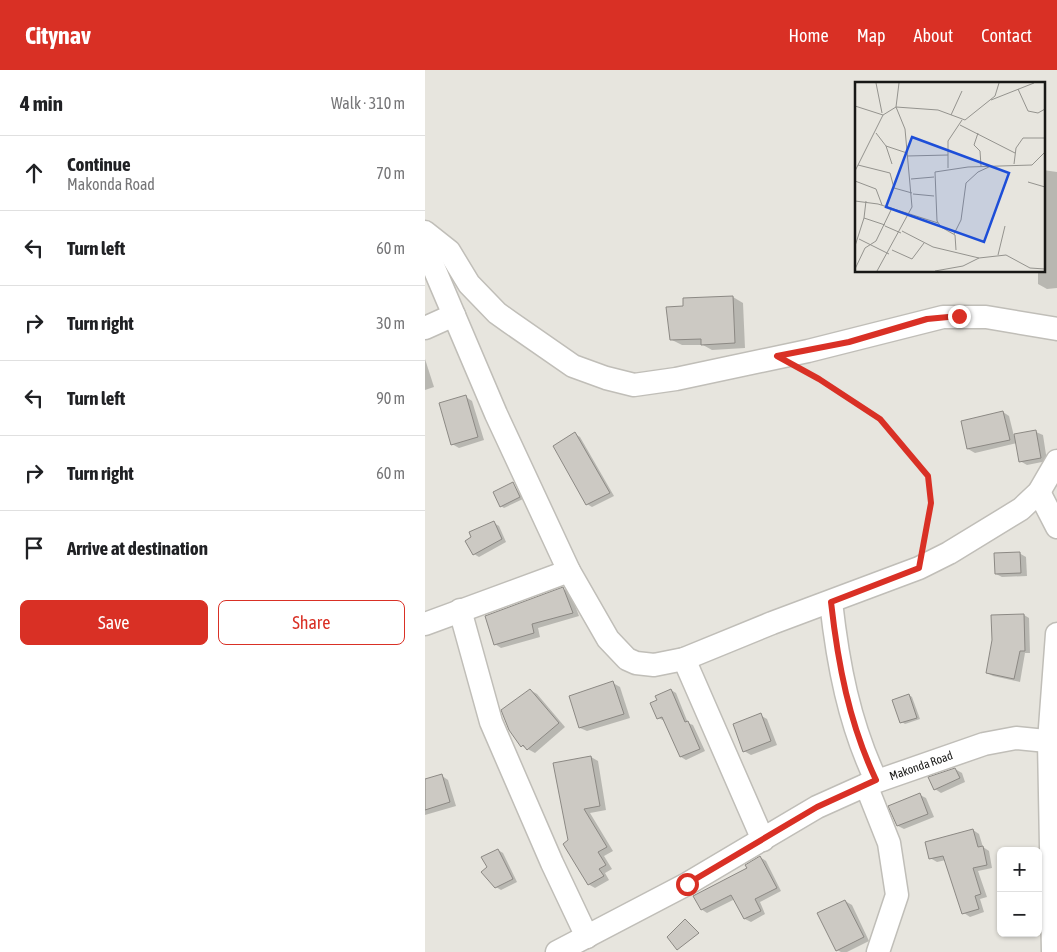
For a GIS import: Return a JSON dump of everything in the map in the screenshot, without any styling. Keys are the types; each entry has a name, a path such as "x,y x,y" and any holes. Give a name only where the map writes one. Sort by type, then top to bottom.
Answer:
{"street":[{"path":"425,232 449,251 469,284 497,313 573,366 606,378 634,385 676,379 849,342 927,319 986,317 1057,329"},
{"path":"425,247 496,414 569,571 609,640 627,659 647,665 684,659 763,626 919,568 995,526 1021,509 1039,492 1057,461"},
{"path":"425,328 454,315"},
{"path":"1039,492 1057,526"},
{"path":"425,624 569,571"},
{"path":"831,602 841,676 889,843 897,895 878,952"},
{"path":"460,610 491,722 587,937"},
{"path":"1053,952 1053,742 1057,634"},
{"path":"684,659 763,840"},
{"name":"Makonda Road","path":"562,951 763,840 817,807 871,783 985,744 1016,738 1053,742"}],"path":[{"path":"777,356 819,379 880,419 928,476 931,503 919,568"}],"building":[{"path":"733,296 735,343 701,345 701,339 670,340 666,307 683,306 683,298"},
{"path":"466,395 478,437 451,445 439,403"},
{"path":"1003,411 1010,440 967,449 961,421"},
{"path":"1036,430 1041,458 1019,462 1014,434"},
{"path":"575,432 610,493 586,505 553,446"},
{"path":"513,482 520,497 500,507 493,492"},
{"path":"494,521 502,539 473,555 465,541 471,537 469,532"},
{"path":"1020,552 1021,573 995,574 994,553"},
{"path":"563,587 573,613 532,624 534,633 494,645 485,616"},
{"path":"1024,614 1025,651 1020,651 1014,679 986,673 992,640 991,615"},
{"path":"613,681 624,714 579,728 569,696"},
{"path":"530,689 559,723 527,750 523,745 521,747 509,730 501,710"},
{"path":"671,689 685,722 688,721 700,749 680,757 662,717 657,719 650,703 657,700 655,696"},
{"path":"909,694 917,718 900,723 892,700"},
{"path":"761,713 771,741 743,752 733,724"},
{"path":"591,756 600,806 584,809 607,847 598,852 606,865 599,869 604,876 588,885 563,844 568,840 553,763"},
{"path":"955,768 960,778 934,790 928,777"},
{"path":"442,774 450,802 425,810 425,779"},
{"path":"920,793 928,814 897,826 888,806"},
{"path":"973,829 978,847 983,846 987,865 973,868 981,894 975,896 979,909 962,914 943,856 929,859 925,842"},
{"path":"498,849 513,879 495,888 481,872 487,867 481,857"},
{"path":"760,856 777,888 755,899 761,911 744,919 731,895 701,910 693,896 747,868 745,865"},
{"path":"845,900 864,937 836,951 817,913"},
{"path":"685,919 699,933 677,950 667,937"}],"route":[{"path":"687,884 817,807 876,780 863,754 853,724 841,676 831,602 919,568 931,503 931,488 928,476 880,419 819,379 777,356 849,342 927,319 959,316"}]}
